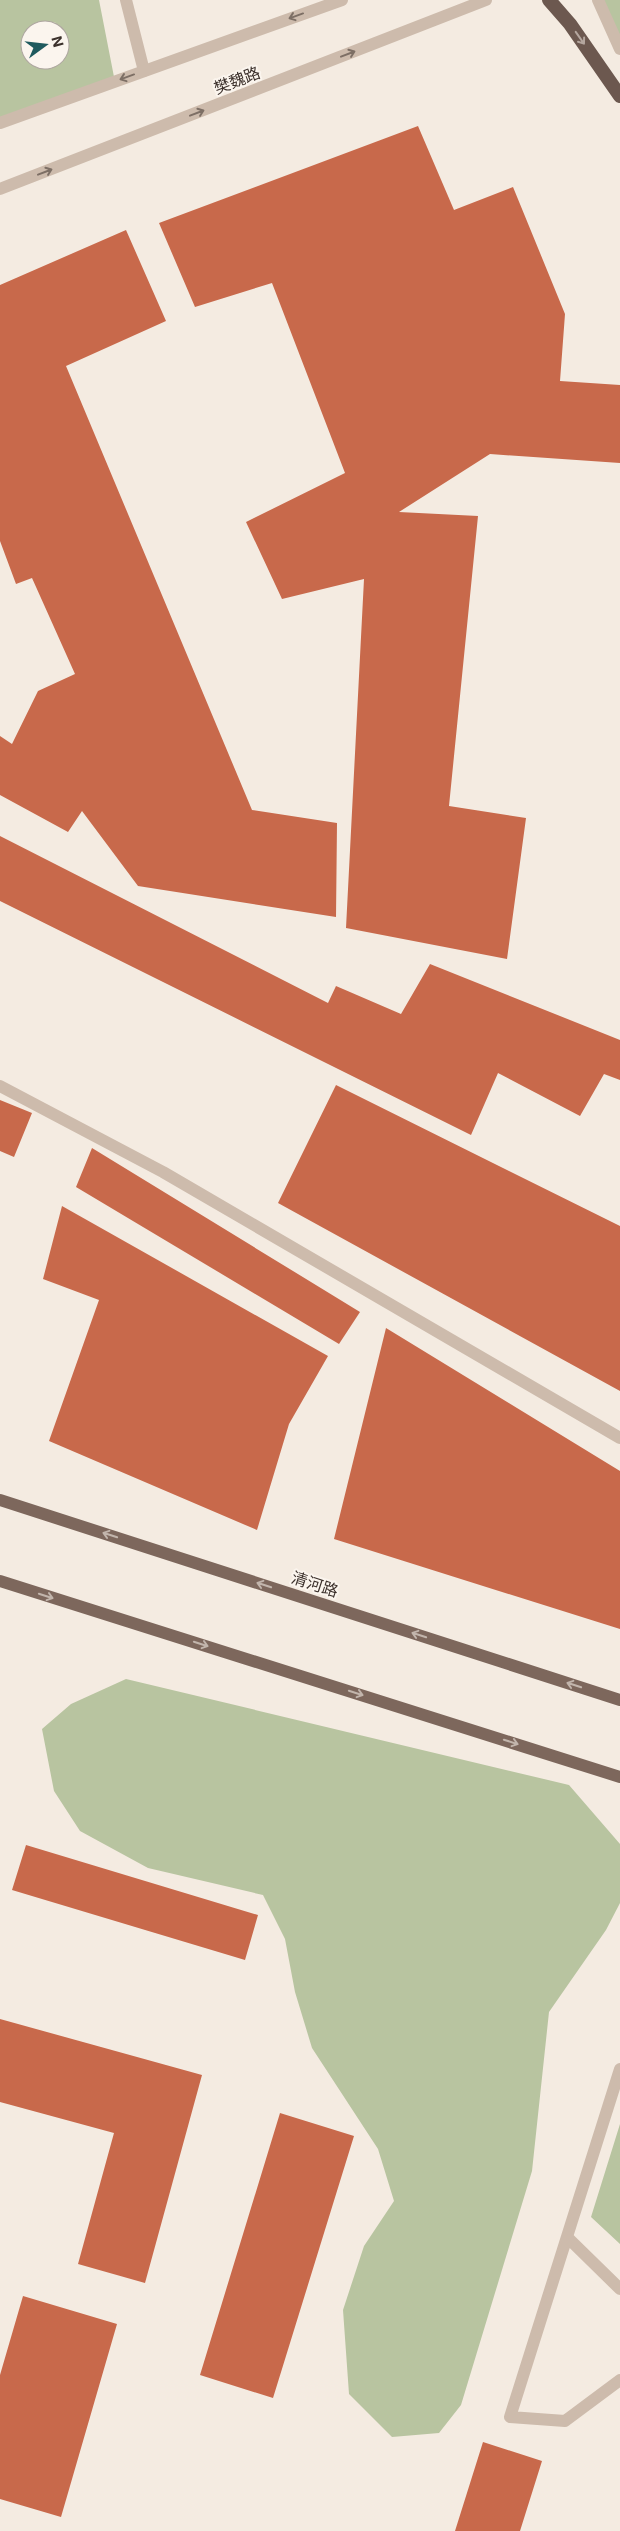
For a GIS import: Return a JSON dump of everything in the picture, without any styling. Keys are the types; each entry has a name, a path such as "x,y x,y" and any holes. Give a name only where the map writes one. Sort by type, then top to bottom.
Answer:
{"highway":[{"path":"549,0 570,24 620,96"}],"main road":[{"name":"清河路","path":"0,1500 620,1700"},
{"path":"0,1581 620,1776"}],"street":[{"path":"126,0 144,71"},
{"path":"0,123 342,0"},
{"path":"598,0 620,49"},
{"name":"樊魏路","path":"0,189 483,1"},
{"path":"0,1086 163,1172 620,1438"},
{"path":"620,2069 510,2417 565,2422 620,2380"},
{"path":"567,2237 620,2288"}],"green space":[{"path":"0,0 99,0 115,82 0,123"},
{"path":"598,0 620,0 620,49"},
{"path":"126,1679 569,1785 620,1844 620,1903 606,1930 549,2012 532,2171 461,2405 439,2433 392,2437 349,2394 343,2310 364,2246 394,2201 378,2149 312,2048 295,1992 285,1939 263,1895 148,1868 80,1831 54,1791 42,1729 71,1704"},
{"path":"620,2124 620,2244 591,2217"}],"building":[{"path":"418,126 454,210 513,187 565,314 560,381 620,385 620,463 490,454 399,512 478,516 449,806 526,818 507,959 346,928 364,579 282,599 246,522 345,473 272,283 195,307 159,223"},
{"path":"126,230 166,321 66,366 252,810 337,823 336,917 138,886 82,811 68,832 0,795 0,736 12,744 38,691 75,674 32,578 16,584 0,541 0,285"},
{"path":"0,836 328,1003 336,986 401,1014 430,964 620,1040 620,1080 604,1074 580,1116 498,1073 471,1135 0,901"},
{"path":"336,1085 620,1226 620,1391 278,1203"},
{"path":"0,1100 32,1113 14,1157 0,1151"},
{"path":"92,1148 360,1312 339,1344 76,1187"},
{"path":"62,1206 328,1356 289,1424 257,1530 49,1441 99,1300 43,1279"},
{"path":"386,1328 620,1471 620,1629 334,1539"},
{"path":"26,1845 258,1915 245,1960 12,1890"},
{"path":"0,2019 202,2075 145,2283 78,2264 114,2133 0,2102"},
{"path":"280,2113 354,2136 273,2398 200,2375"},
{"path":"23,2296 117,2324 61,2517 0,2499 0,2375"},
{"path":"483,2442 542,2461 520,2531 455,2531"}]}
